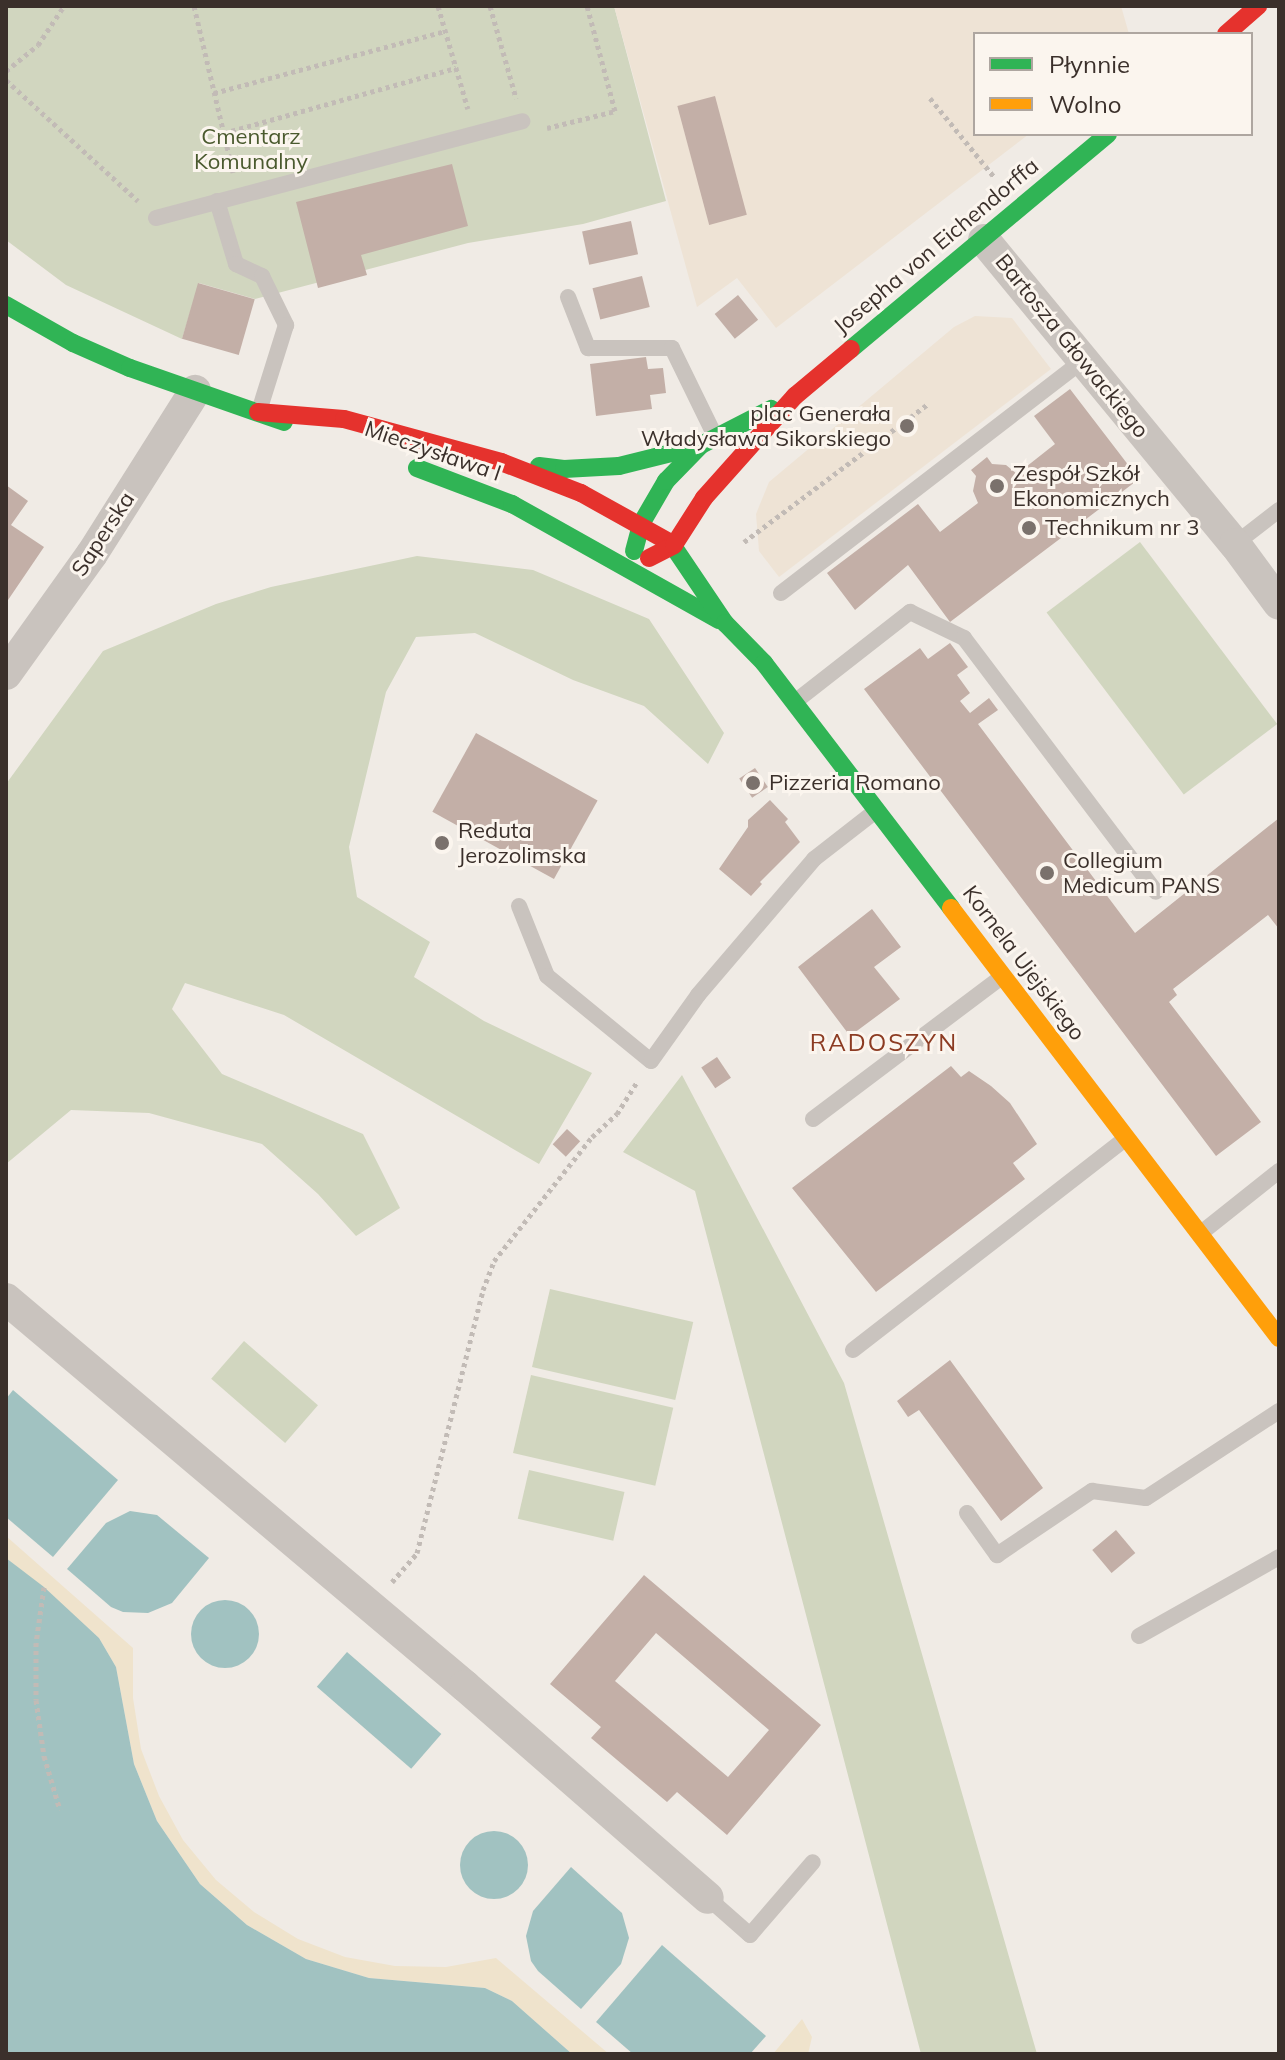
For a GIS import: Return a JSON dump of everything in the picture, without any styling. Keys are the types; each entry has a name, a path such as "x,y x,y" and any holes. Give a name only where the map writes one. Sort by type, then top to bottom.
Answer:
{"main road":[{"path":"1228,32 1258,6"},
{"name":"Josepha von Eichendorffa","path":"629,569 674,545 704,498 795,396 1106,136"},
{"name":"Mieczysława I","path":"6,305 18,320 312,434"},
{"name":"Josepha von Eichendorffa","path":"629,569 641,524 666,481 709,442 795,396"},
{"name":"Mieczysława I","path":"258,412 344,419 501,462 581,493 641,524"},
{"path":"501,462 564,469 619,466 709,442"},
{"name":"Mieczysława I","path":"397,462 469,485 512,504 629,569"},
{"name":"Kornela Ujejskiego","path":"641,524 674,545 725,623 764,663 878,809 1279,1338"},
{"name":"Kornela Ujejskiego","path":"629,569 725,623"}],"street":[{"name":"Bartosza Głowackiego","path":"984,240 1235,544 1279,604"},
{"name":"Saperska","path":"6,674 92,554 195,391"},
{"path":"6,1299 465,1686 708,1898"}],"lane":[{"path":"156,218 522,121"},
{"path":"217,201 236,264 262,276 286,325 258,412"},
{"path":"568,297 588,348 672,348 709,442"},
{"path":"781,593 1084,360"},
{"path":"1235,544 1279,510"},
{"path":"795,702 910,612 964,638 1156,892"},
{"path":"519,906 547,976 651,1061 698,995 814,859 878,809"},
{"path":"813,1119 1004,976"},
{"path":"853,1350 1126,1137"},
{"path":"1200,1234 1279,1171"},
{"path":"967,1513 997,1555 1092,1491 1146,1498 1279,1411"},
{"path":"1139,1636 1279,1557"},
{"path":"708,1898 750,1935 813,1862"}],"path":[{"path":"6,71 38,45 64,6"},
{"path":"194,6 238,196"},
{"path":"438,6 475,133"},
{"path":"490,6 525,133 615,111 587,6"},
{"path":"214,93 446,31"},
{"path":"224,133 456,68"},
{"path":"6,80 156,218"},
{"path":"930,98 1003,188"},
{"path":"744,542 928,404"},
{"path":"369,1608 417,1553 483,1290 494,1261 592,1137 617,1114 651,1061"},
{"path":"44,1587 36,1643 36,1700 44,1756 60,1810"}],"green space":[{"name":"Cmentarz Komunalny","path":"6,6 614,6 666,201 583,224 468,243 255,299 199,283 182,339 66,285 6,240"},
{"path":"1140,542 1277,724 1184,795 1047,612"},
{"path":"417,556 533,570 649,619 724,733 708,764 644,706 573,680 475,633 416,637 386,692 349,847 357,897 430,942 414,977 484,1021 592,1073 539,1164 284,1015 185,983 172,1009 222,1074 363,1134 400,1208 356,1236 318,1194 262,1144 149,1113 71,1110 6,1164 6,784 103,651 216,604 271,587"},
{"path":"682,1075 844,1383 1037,2054 921,2054 695,1191 623,1152"},
{"path":"550,1289 693,1322 675,1400 532,1367"},
{"path":"244,1341 318,1405 285,1443 211,1379"},
{"path":"531,1375 673,1408 655,1486 513,1453"},
{"path":"529,1470 624,1492 613,1541 518,1519"}],"sand":[{"path":"6,1536 133,1648 133,1698 141,1749 159,1796 183,1840 216,1880 254,1912 298,1939 345,1957 395,1966 446,1967 496,1958 609,2054 572,2054 512,2001 485,1988 369,1978 306,1959 247,1925 200,1884 157,1821 134,1764 116,1667 99,1638 6,1558"},
{"path":"802,2019 812,2037 808,2054 773,2054"}],"shaded area":[{"path":"614,6 1121,6 1128,32 973,32 973,136 1026,136 776,328 737,278 697,307"},
{"name":"plac Generała Władysława Sikorskiego","path":"975,316 1012,318 1051,369 779,577 759,551 756,514 769,482 954,327"}],"water":[{"path":"13,1390 118,1480 53,1557 6,1517 6,1399"},
{"path":"130,1511 157,1515 209,1558 172,1603 148,1613 123,1612 111,1607 67,1569 106,1523"},
{"path":"6,1558 44,1587 99,1638 116,1667 134,1764 157,1821 200,1884 247,1925 306,1959 369,1978 485,1988 512,2001 572,2054 6,2054"},
{"path":"225,1600 249,1610 259,1634 249,1658 225,1668 201,1658 191,1634 201,1610"},
{"path":"347,1652 441,1734 411,1769 317,1687"},
{"path":"494,1831 518,1841 528,1865 518,1889 494,1899 470,1889 460,1865 470,1841"},
{"path":"571,1867 622,1913 629,1938 621,1964 581,2009 538,1971 531,1961 526,1936 533,1911"},
{"path":"662,1945 766,2036 750,2054 633,2054 596,2022"}],"building":[{"path":"715,96 747,215 709,225 677,106"},
{"path":"452,164 468,226 361,255 367,275 318,288 296,202"},
{"path":"631,221 638,254 589,265 582,231"},
{"path":"642,276 650,307 600,319 593,288"},
{"path":"198,283 255,299 239,355 182,339"},
{"path":"738,295 758,320 735,339 715,314"},
{"path":"646,357 648,369 663,368 666,393 650,395 652,409 596,416 590,364"},
{"path":"1070,389 1139,479 950,622 908,565 855,610 827,573 918,504 940,532 978,503 973,491 976,476 971,470 987,457 992,464 1006,465 1017,474 1055,444 1034,416"},
{"path":"6,485 28,501 11,525 44,547 6,603"},
{"name":"Collegium Medicum PANS","path":"950,643 968,667 957,675 970,693 960,701 970,713 989,698 998,710 978,724 1135,933 1279,818 1279,929 1268,915 1173,989 1177,995 1169,1002 1261,1122 1216,1156 864,689 920,648 928,659"},
{"path":"476,733 598,800 554,879 432,812"},
{"name":"Pizzeria Romano","path":"755,768 768,787 752,798 739,779"},
{"path":"770,800 788,819 785,822 800,842 760,882 762,884 751,896 719,869 748,827 748,820"},
{"path":"872,909 901,947 874,967 900,999 850,1036 798,967"},
{"path":"717,1057 731,1078 715,1088 701,1068"},
{"path":"951,1066 961,1077 969,1071 1010,1103 1037,1144 1013,1163 1025,1179 876,1292 792,1188"},
{"path":"567,1129 580,1141 566,1157 553,1144"},
{"path":"950,1360 1043,1488 1001,1521 919,1410 908,1417 897,1401"},
{"path":"1116,1530 1135,1553 1112,1573 1092,1550"},
{"path":"644,1575 821,1725 727,1835 677,1792 667,1802 591,1738 601,1727 550,1684","holes":["656,1633 769,1730 728,1777 615,1681"]}],"traffic: fast":[{"path":"851,349 1106,136"},
{"path":"6,305 73,343 130,368 284,422"},
{"path":"634,551 641,524 666,481 701,445 771,409"},
{"path":"539,466 564,469 619,466 700,446"},
{"path":"417,468 512,504 719,620"},
{"path":"671,543 725,623 764,663 951,908"}],"traffic: slow":[{"path":"951,908 1279,1338"}],"traffic: jam":[{"path":"1228,32 1258,6"},
{"path":"649,558 674,545 704,498 795,396 851,349"},
{"path":"258,412 344,419 501,462 581,493 671,543"}],"place":[{"name":"plac Generała Władysława Sikorskiego","path":"907,426"},
{"name":"Zespół Szkół Ekonomicznych","path":"997,486"},
{"name":"Technikum nr 3","path":"1029,528"},
{"name":"Pizzeria Romano","path":"753,783"},
{"name":"Reduta Jerozolimska","path":"442,843"},
{"name":"Collegium Medicum PANS","path":"1047,873"}],"district":[{"name":"RADOSZYN","path":"884,1043"}]}
